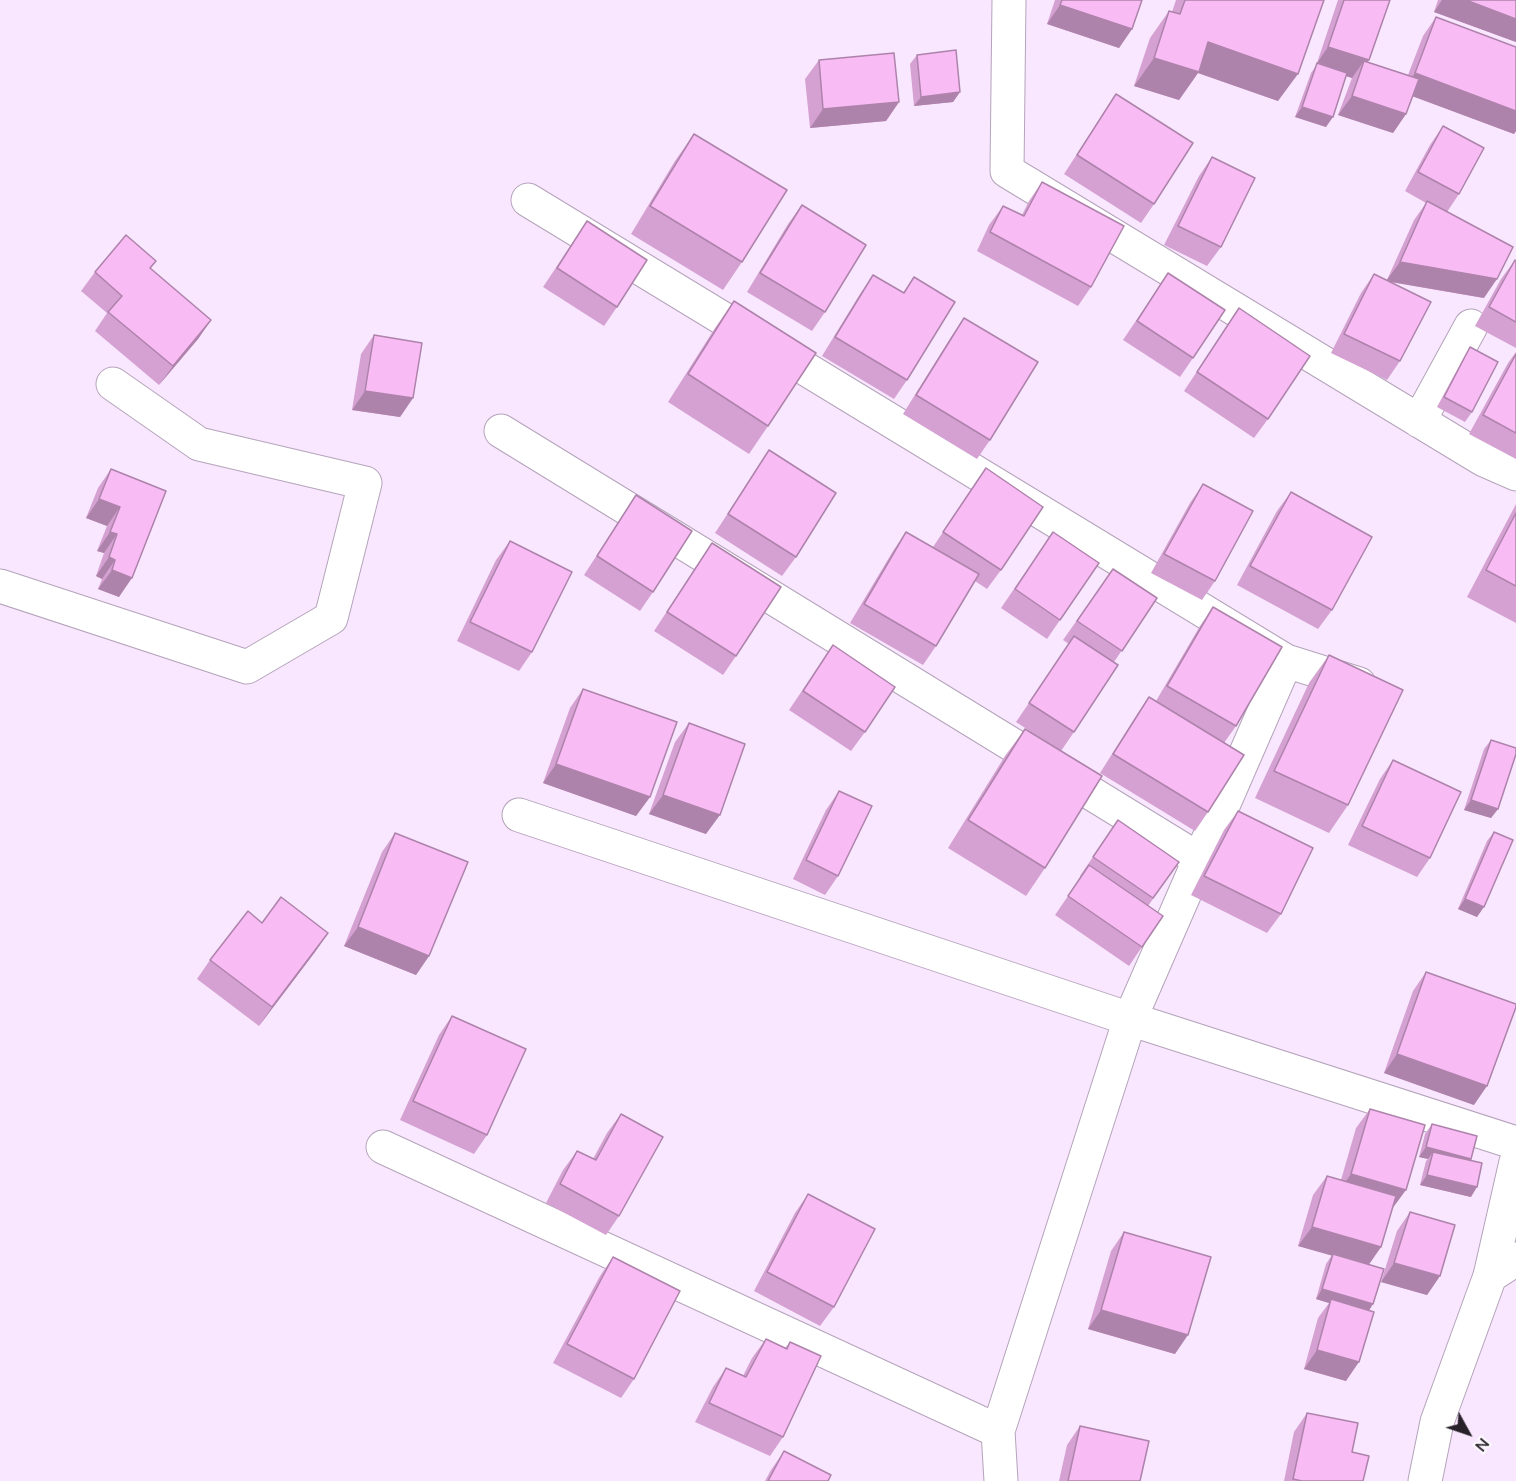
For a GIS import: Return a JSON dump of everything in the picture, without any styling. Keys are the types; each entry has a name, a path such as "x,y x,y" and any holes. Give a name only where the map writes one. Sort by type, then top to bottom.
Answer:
{"street":[{"path":"1009,0 1007,171 1484,460 1516,474"},
{"path":"528,200 1286,661 1388,693"},
{"path":"1419,421 1471,326"},
{"path":"0,586 247,667 332,618 364,483 199,444 113,384"},
{"path":"501,431 1200,860"},
{"path":"1001,1481 998,1431 1130,1019 1286,661"},
{"path":"519,815 1130,1019 1516,1143"},
{"path":"383,1147 998,1431"},
{"path":"1425,1481 1437,1422 1503,1267 1516,1162"}],"building":[{"path":"1062,0 1142,0 1132,29 1060,5"},
{"path":"1185,0 1324,0 1298,74 1208,42 1199,72 1154,58 1169,11 1180,14"},
{"path":"1344,0 1390,0 1369,60 1328,47"},
{"path":"1466,0 1516,0 1516,19"},
{"path":"1436,17 1516,47 1516,111 1415,73"},
{"path":"956,50 960,92 921,97 917,55"},
{"path":"894,53 899,102 823,109 819,60"},
{"path":"1364,61 1419,79 1406,114 1352,96"},
{"path":"1317,63 1347,73 1333,117 1302,107"},
{"path":"1116,94 1193,143 1154,204 1077,155"},
{"path":"1443,126 1484,148 1459,194 1418,172"},
{"path":"694,134 787,190 742,262 650,206"},
{"path":"1212,157 1255,178 1221,247 1178,226"},
{"path":"1042,182 1124,226 1091,287 990,232 1003,206 1024,216"},
{"path":"1427,201 1513,247 1497,279 1400,262"},
{"path":"802,205 866,245 825,312 760,273"},
{"path":"587,221 647,260 617,307 557,268"},
{"path":"126,235 156,261 150,268 211,320 173,366 108,312 122,296 95,272"},
{"path":"1516,261 1516,322 1489,307"},
{"path":"1168,273 1225,310 1193,358 1137,321"},
{"path":"1374,274 1431,302 1400,361 1344,334"},
{"path":"873,275 904,293 914,277 955,302 907,380 835,337"},
{"path":"734,301 816,353 768,426 688,374"},
{"path":"1239,308 1310,356 1268,419 1197,372"},
{"path":"964,318 1038,362 990,440 916,395"},
{"path":"374,335 422,343 413,398 365,391"},
{"path":"1470,347 1498,362 1472,412 1444,397"},
{"path":"1516,354 1516,433 1483,415"},
{"path":"769,450 836,493 796,557 728,514"},
{"path":"986,468 1043,507 1001,570 943,532"},
{"path":"111,469 166,491 132,578 112,570 115,560 109,557 117,534 110,532 120,507 99,499"},
{"path":"1203,484 1253,511 1215,581 1164,554"},
{"path":"1291,492 1372,537 1332,610 1250,566"},
{"path":"636,495 692,531 653,592 597,556"},
{"path":"1516,513 1516,586 1486,570"},
{"path":"906,532 979,574 936,646 864,604"},
{"path":"1053,532 1099,563 1060,620 1015,589"},
{"path":"510,541 572,572 532,652 470,622"},
{"path":"712,543 781,587 736,656 667,612"},
{"path":"1113,569 1157,598 1122,651 1077,621"},
{"path":"1213,607 1282,647 1236,726 1167,686"},
{"path":"1074,636 1118,665 1074,732 1029,703"},
{"path":"833,645 895,687 865,732 803,691"},
{"path":"1329,655 1403,690 1348,805 1274,771"},
{"path":"583,689 677,722 650,797 556,764"},
{"path":"1149,697 1244,755 1208,812 1113,754"},
{"path":"689,723 745,744 720,815 663,795"},
{"path":"1025,729 1102,776 1045,868 968,820"},
{"path":"1491,740 1516,748 1498,809 1471,800"},
{"path":"1393,760 1461,792 1430,858 1362,826"},
{"path":"839,791 872,806 838,876 806,860"},
{"path":"1238,811 1313,848 1281,914 1204,876"},
{"path":"1118,820 1179,862 1153,898 1093,857"},
{"path":"1494,832 1513,840 1484,907 1465,899"},
{"path":"395,833 468,862 429,956 358,927"},
{"path":"1089,865 1163,916 1142,947 1068,896"},
{"path":"281,897 328,933 272,1007 210,960 248,911 262,923"},
{"path":"1426,972 1516,1004 1487,1086 1397,1054"},
{"path":"452,1016 526,1049 487,1135 413,1101"},
{"path":"1370,1109 1425,1125 1406,1190 1351,1174"},
{"path":"621,1114 663,1137 619,1216 560,1184 577,1151 596,1160"},
{"path":"1432,1124 1477,1136 1471,1159 1426,1147"},
{"path":"1433,1152 1482,1163 1477,1187 1427,1175"},
{"path":"1327,1176 1396,1196 1381,1247 1312,1227"},
{"path":"808,1194 875,1229 834,1307 767,1272"},
{"path":"1410,1212 1455,1225 1440,1276 1394,1263"},
{"path":"1124,1232 1211,1257 1188,1335 1101,1310"},
{"path":"1333,1254 1384,1269 1373,1304 1322,1289"},
{"path":"613,1257 680,1291 634,1379 567,1344"},
{"path":"1331,1299 1374,1312 1359,1362 1317,1350"},
{"path":"766,1339 787,1349 790,1342 821,1356 783,1437 709,1403 726,1368 746,1377"},
{"path":"1307,1413 1358,1423 1352,1452 1369,1456 1363,1481 1293,1479"},
{"path":"1080,1426 1149,1441 1140,1481 1068,1481"},
{"path":"784,1451 831,1475 828,1481 768,1481"}]}
